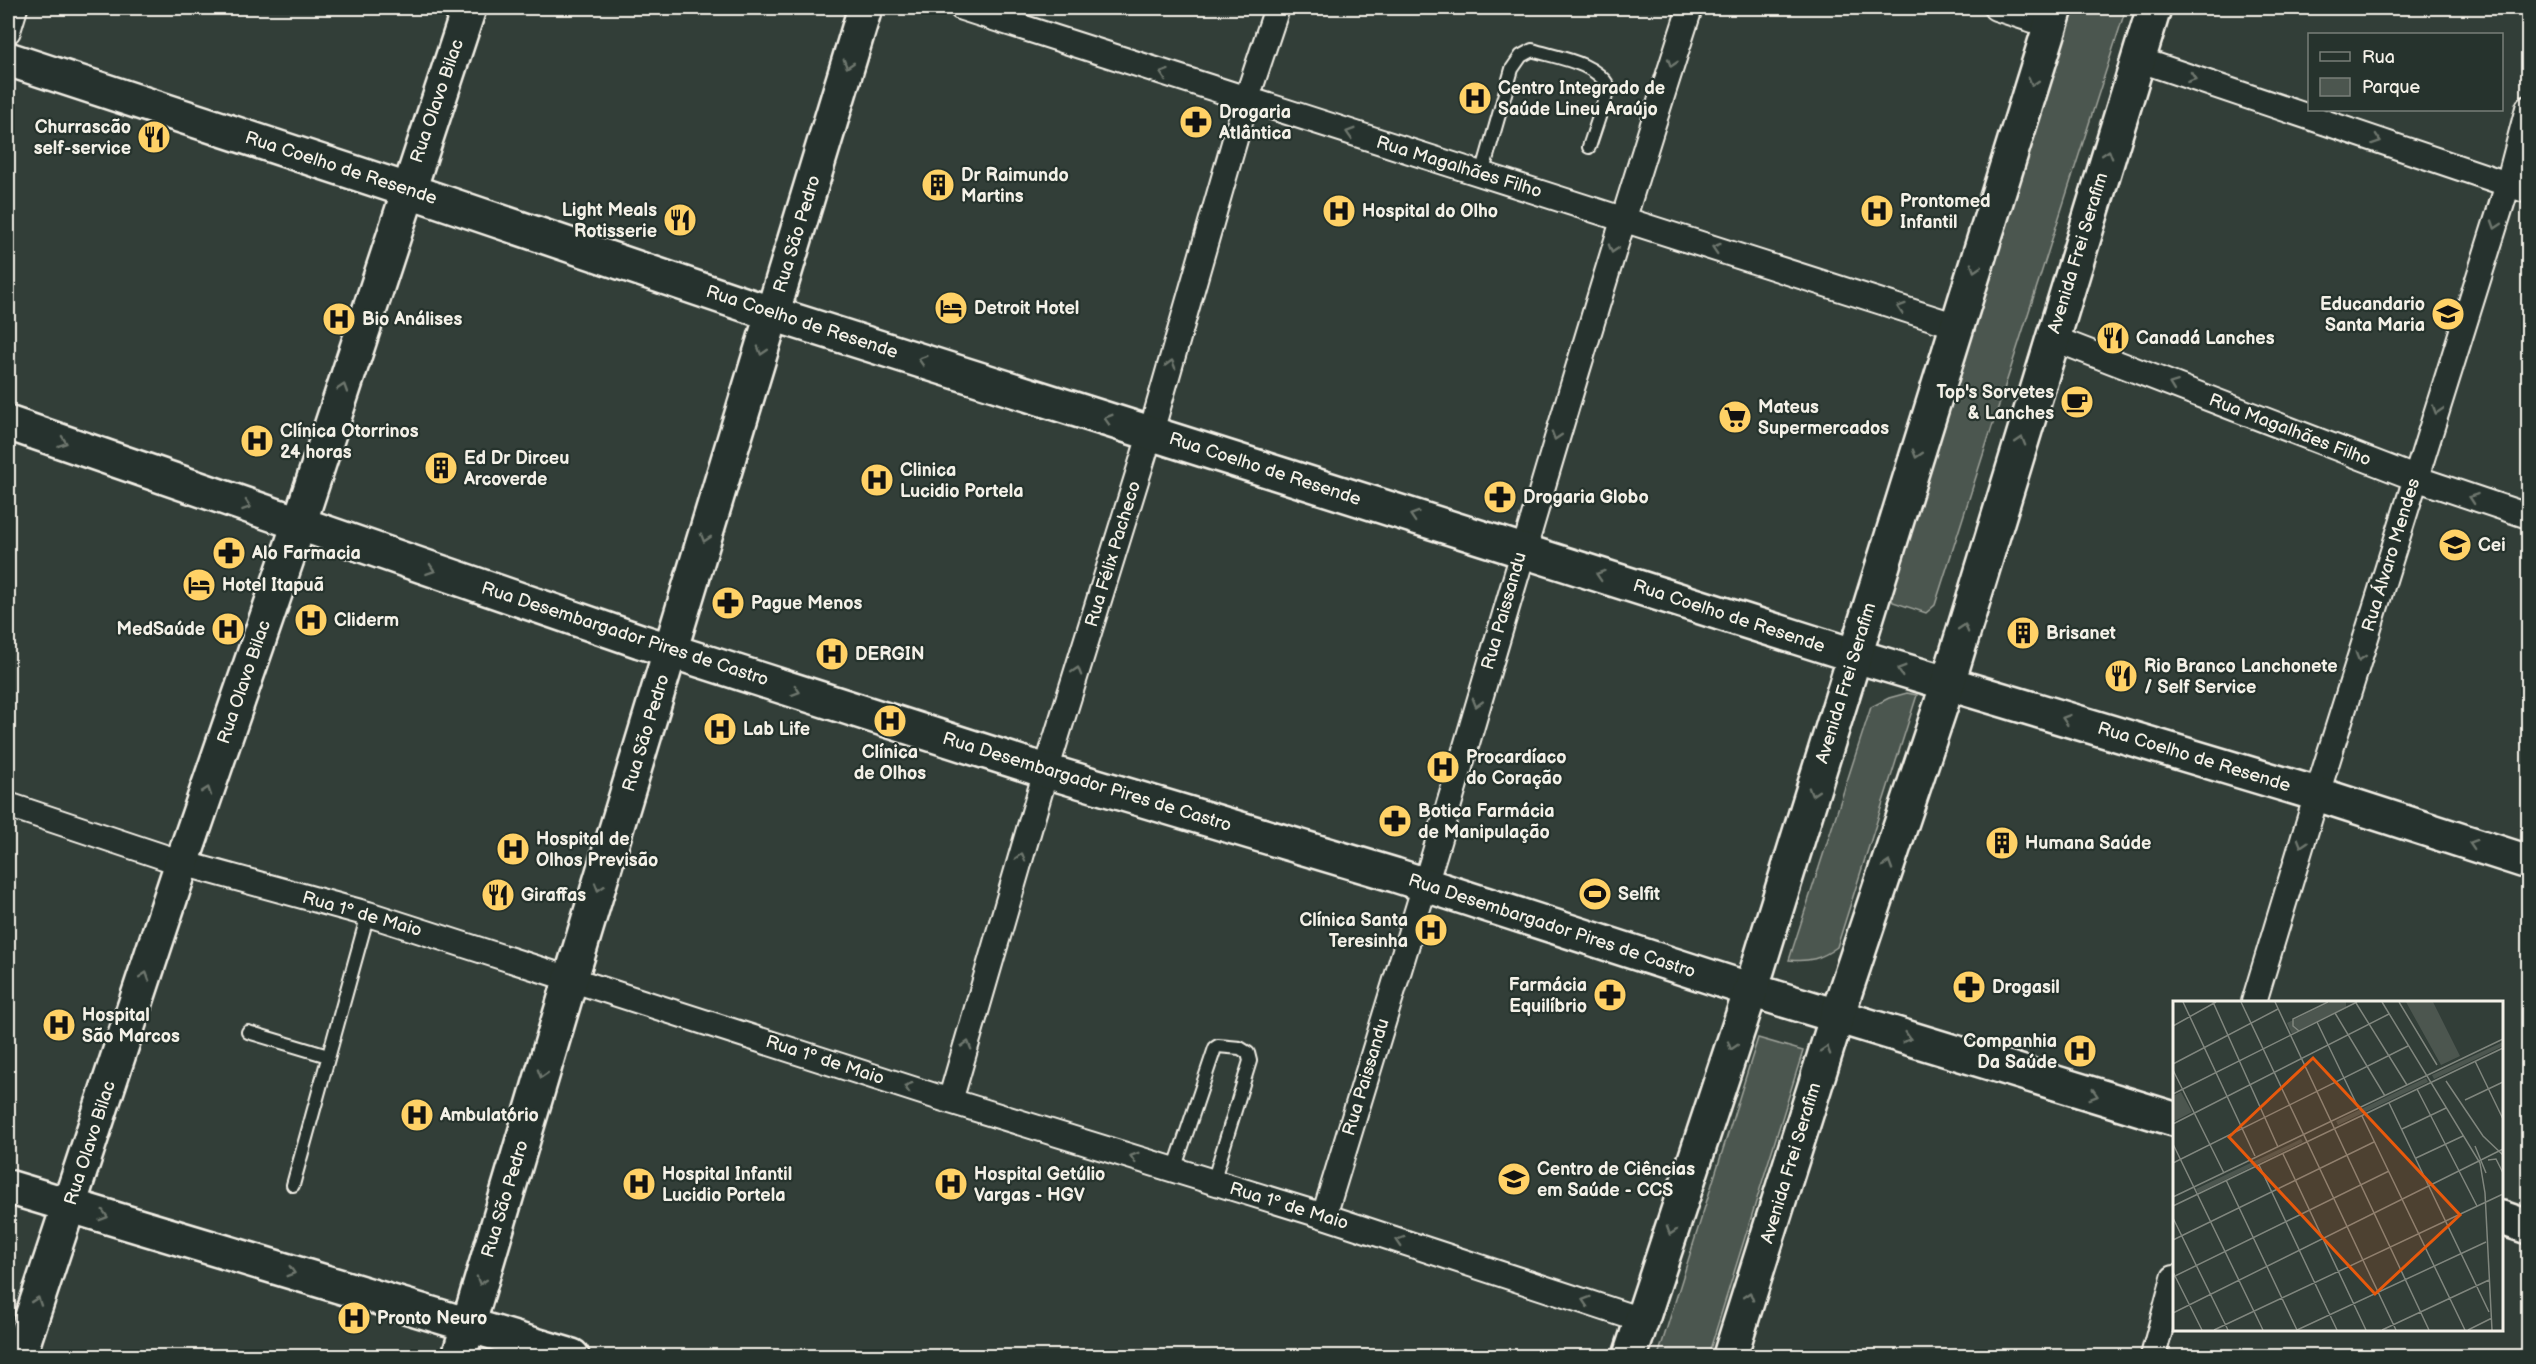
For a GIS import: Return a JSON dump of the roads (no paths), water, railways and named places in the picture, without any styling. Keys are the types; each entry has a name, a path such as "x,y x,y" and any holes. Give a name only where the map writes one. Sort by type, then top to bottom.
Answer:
{"main road":[{"name":"Rua Olavo Bilac","path":"19,1356 182,863 299,524 468,8"},
{"name":"Rua São Pedro","path":"459,1356 865,8"},
{"name":"Avenida Frei Serafim","path":"1736,1355 1837,1016 1947,684 2154,8"},
{"name":"Avenida Frei Serafim","path":"1630,1356 1751,990 2054,17"},
{"name":"Rua Coelho de Resende","path":"8,59 407,190 773,314 1856,656 2317,794 2529,862"},
{"name":"Rua Desembargador Pires de Castro","path":"8,423 671,650 1046,771 1425,885 1751,990 2173,1118"},
{"path":"8,1187 572,1356"},
{"path":"2503,1218 2529,1227"}],"street":[{"path":"8,31 15,8"},
{"name":"Rua Magalhães Filho","path":"962,8 1246,101 1622,217 1957,326"},
{"name":"Rua Félix Pacheco","path":"950,1101 1046,771 1151,432 1246,101 1277,8"},
{"name":"Rua Paissandu","path":"1324,1216 1425,885 1622,217 1690,8"},
{"path":"1996,8 2054,17"},
{"path":"2137,59 2518,188"},
{"name":"Rua Álvaro Mendes","path":"2254,1001 2415,478 2518,188 2529,108"},
{"name":"Rua Magalhães Filho","path":"2052,338 2415,478 2529,516"},
{"name":"Rua 1º de Maio","path":"8,806 182,863 368,914 950,1101 1324,1216 1641,1320"},
{"path":"2152,1356 2173,1285"}],"lane":[{"path":"1482,174 1512,69 1521,56 1532,50 1591,69 1603,76 1609,87 1589,147"},
{"path":"292,1185 368,914"},
{"path":"248,1032 328,1056"},
{"path":"1174,1170 1215,1048 1218,1046 1240,1048 1248,1053 1250,1060 1213,1182"}],"place":[{"name":"Centro Integrado de Saúde Lineu Araújo","path":"1475,98"},
{"name":"Drogaria Atlântica","path":"1196,122"},
{"name":"Churrascão self-service","path":"154,137"},
{"name":"Dr Raimundo Martins","path":"938,185"},
{"name":"Hospital do Olho","path":"1339,211"},
{"name":"Prontomed Infantil","path":"1877,211"},
{"name":"Light Meals Rotisserie","path":"680,220"},
{"name":"Detroit Hotel","path":"951,308"},
{"name":"Educandario Santa Maria","path":"2448,314"},
{"name":"Bio Análises","path":"339,319"},
{"name":"Canadá Lanches","path":"2113,338"},
{"name":"Top's Sorvetes & Lanches","path":"2077,402"},
{"name":"Mateus Supermercados","path":"1735,417"},
{"name":"Clínica Otorrinos 24 horas","path":"257,441"},
{"name":"Ed Dr Dirceu Arcoverde","path":"441,468"},
{"name":"Clinica Lucidio Portela","path":"877,480"},
{"name":"Drogaria Globo","path":"1500,497"},
{"name":"Cei","path":"2455,545"},
{"name":"Alo Farmacia","path":"229,553"},
{"name":"Hotel Itapuã","path":"199,585"},
{"name":"Pague Menos","path":"728,603"},
{"name":"Cliderm","path":"311,620"},
{"name":"MedSaúde","path":"228,629"},
{"name":"Brisanet","path":"2023,633"},
{"name":"DERGIN","path":"832,654"},
{"name":"Rio Branco Lanchonete / Self Service","path":"2121,676"},
{"name":"Clínica de Olhos","path":"890,721"},
{"name":"Lab Life","path":"720,729"},
{"name":"Procardíaco do Coração","path":"1443,767"},
{"name":"Botica Farmácia de Manipulação","path":"1395,821"},
{"name":"Humana Saúde","path":"2002,843"},
{"name":"Hospital de Olhos Previsão","path":"513,849"},
{"name":"Selfit","path":"1595,894"},
{"name":"Giraffas","path":"498,895"},
{"name":"Clínica Santa Teresinha","path":"1431,930"},
{"name":"Drogasil","path":"1969,987"},
{"name":"Farmácia Equilíbrio","path":"1610,995"},
{"name":"Hospital São Marcos","path":"59,1025"},
{"name":"Companhia Da Saúde","path":"2080,1051"},
{"name":"Ambulatório","path":"417,1115"},
{"name":"Centro de Ciências em Saúde - CCS","path":"1514,1179"},
{"name":"Hospital Infantil Lucidio Portela","path":"639,1184"},
{"name":"Hospital Getúlio Vargas - HGV","path":"951,1184"},
{"name":"Pronto Neuro","path":"354,1318"}]}
